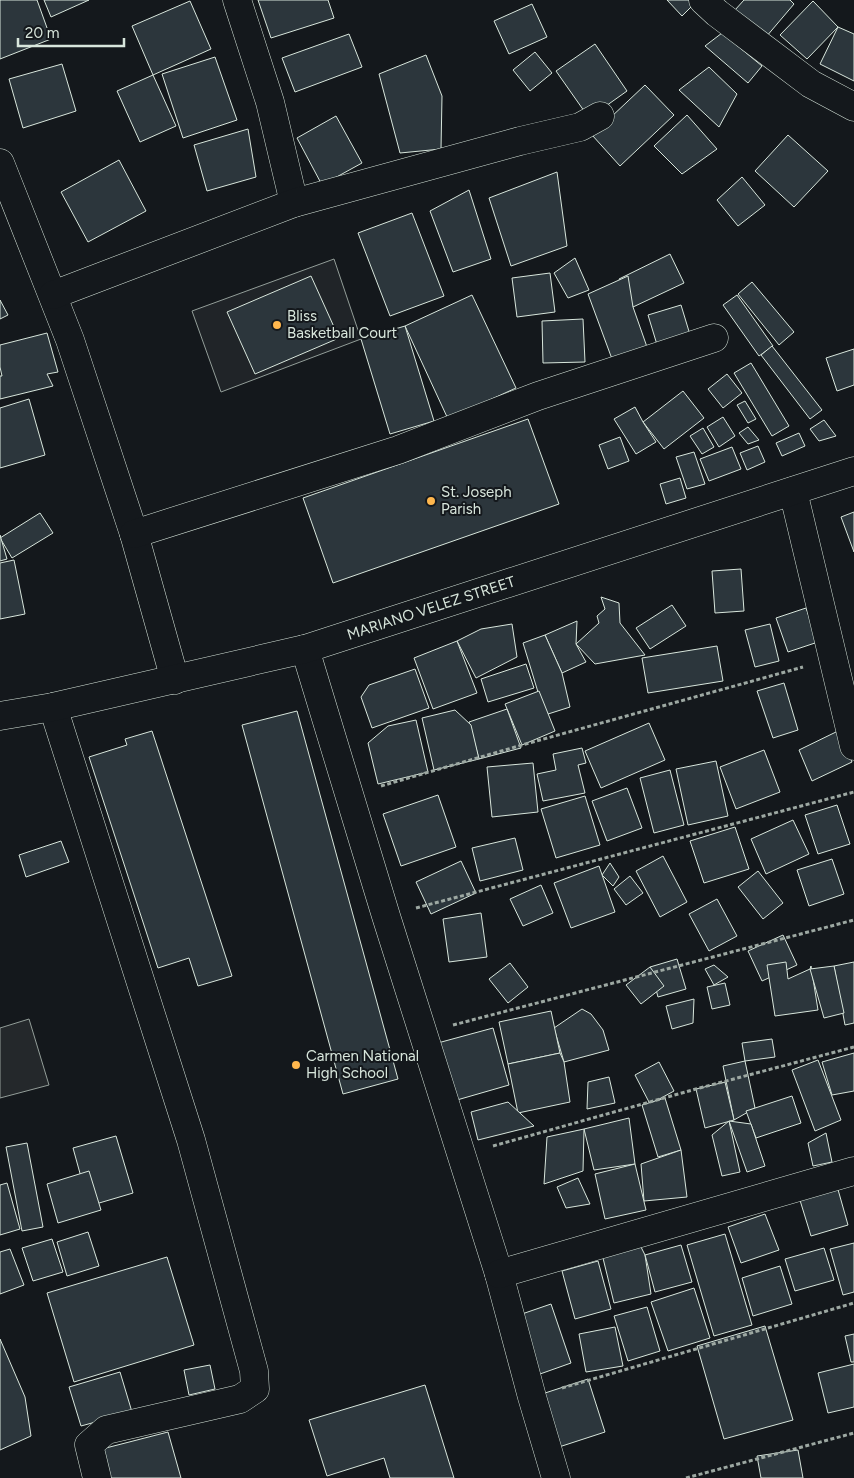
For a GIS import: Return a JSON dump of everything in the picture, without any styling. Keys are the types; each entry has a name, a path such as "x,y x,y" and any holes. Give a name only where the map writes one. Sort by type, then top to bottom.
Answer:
{"street":[{"path":"237,0 270,102 294,203"},
{"path":"703,0 717,13 811,84 854,107"},
{"path":"52,295 294,203 520,141 580,127 600,116"},
{"path":"0,163 70,340 134,534 176,680"},
{"path":"134,534 398,450 538,396 714,338"},
{"name":"MARIANO VELEZ STREET","path":"0,716 53,707 176,680 305,649 854,471"},
{"path":"793,491 854,746"},
{"path":"305,649 386,916 499,1274 556,1478"},
{"path":"53,707 191,1140 254,1371 255,1389 240,1399 106,1430 89,1444 97,1478"},
{"path":"499,1274 854,1171"}],"path":[{"path":"349,796 522,745 832,660"},
{"path":"386,916 854,792"},
{"path":"424,1033 854,920"},
{"path":"462,1155 854,1047"},
{"path":"532,1396 854,1303"},
{"path":"686,1478 854,1433"}],"shaded area":[{"name":"Bliss Basketball Court","path":"334,259 361,339 221,392 192,311"},
{"path":"29,1019 49,1085 0,1098 0,1028"}],"building":[{"path":"0,0 37,0 51,39 0,59"},
{"path":"44,0 89,0 51,17"},
{"path":"258,0 328,0 334,18 271,38"},
{"path":"667,0 696,0 697,1 682,16"},
{"path":"744,0 790,0 794,4 766,37 735,10"},
{"path":"190,1 211,49 153,75 132,26"},
{"path":"813,1 838,27 807,59 780,35"},
{"path":"532,4 547,37 509,54 494,21"},
{"path":"838,27 854,34 854,81 820,64"},
{"path":"722,33 762,66 748,83 705,46"},
{"path":"349,34 362,67 295,92 282,58"},
{"path":"595,44 627,91 589,118 556,71"},
{"path":"535,52 552,73 530,91 513,70"},
{"path":"426,55 442,96 441,149 400,153 379,74"},
{"path":"215,57 237,120 183,138 162,74"},
{"path":"62,64 76,111 23,128 9,79"},
{"path":"709,67 737,94 719,127 679,90"},
{"path":"153,75 176,126 140,142 117,91"},
{"path":"645,85 674,115 620,166 592,135"},
{"path":"687,115 717,149 682,174 654,146"},
{"path":"336,116 362,163 322,185 297,138"},
{"path":"248,129 256,177 207,191 194,145"},
{"path":"788,135 828,171 794,207 755,171"},
{"path":"119,160 146,211 88,242 61,192"},
{"path":"557,172 567,246 511,266 489,198"},
{"path":"742,177 765,205 738,226 717,200"},
{"path":"469,190 491,259 453,272 430,211"},
{"path":"412,213 444,296 390,316 358,233"},
{"path":"670,254 684,283 633,307 619,279"},
{"path":"575,258 589,290 568,298 554,273"},
{"path":"550,273 555,312 517,317 512,278"},
{"path":"311,276 339,338 255,374 227,312"},
{"path":"628,276 633,307 647,347 612,359 588,294"},
{"path":"752,282 794,332 779,345 738,294"},
{"path":"472,295 516,388 448,419 405,326"},
{"path":"737,295 773,346 759,356 723,305"},
{"path":"0,300 8,315 0,319"},
{"path":"681,305 691,338 658,348 648,315"},
{"path":"583,319 585,362 543,363 542,321"},
{"path":"405,326 434,421 390,434 361,339"},
{"path":"47,333 58,372 47,374 53,386 0,399 0,376 2,376 0,345"},
{"path":"772,346 822,410 810,419 761,355"},
{"path":"854,349 854,385 837,391 826,358"},
{"path":"751,363 789,426 772,436 734,373"},
{"path":"727,374 742,393 723,408 708,389"},
{"path":"683,391 704,418 664,449 643,422"},
{"path":"29,399 45,455 0,468 0,408"},
{"path":"745,401 756,419 748,423 737,405"},
{"path":"635,407 656,442 636,454 614,419"},
{"path":"723,417 735,436 719,447 707,427"},
{"name":"St. Joseph Parish","path":"528,419 559,504 333,583 303,498"},
{"path":"824,420 836,436 819,441 810,429"},
{"path":"748,427 759,440 748,444 739,433"},
{"path":"703,428 714,447 702,454 690,436"},
{"path":"799,433 805,446 782,456 776,443"},
{"path":"620,437 629,461 608,469 599,445"},
{"path":"758,446 765,462 747,470 740,453"},
{"path":"732,447 741,469 709,481 700,459"},
{"path":"694,452 705,484 687,489 676,457"},
{"path":"680,478 686,498 666,504 660,484"},
{"path":"854,512 854,552 841,517"},
{"path":"40,513 53,533 12,558 0,538"},
{"path":"0,535 7,559 0,561"},
{"path":"14,560 25,614 0,619 0,563"},
{"path":"741,569 744,611 715,613 712,571"},
{"path":"601,597 619,603 620,623 645,655 595,664 576,644 599,623 597,616 605,609"},
{"path":"672,605 686,626 650,649 636,628"},
{"path":"806,608 818,642 788,652 776,618"},
{"path":"577,621 576,644 586,662 562,673 545,635"},
{"path":"512,624 517,657 476,678 457,641 481,629"},
{"path":"770,624 779,661 755,667 745,630"},
{"path":"545,635 562,673 570,707 545,715 523,643"},
{"path":"457,641 477,693 433,709 414,658"},
{"path":"717,646 723,681 648,693 642,658"},
{"path":"526,664 534,688 488,702 481,679"},
{"path":"415,669 429,708 372,728 361,697 369,685"},
{"path":"784,683 798,730 773,738 757,691"},
{"path":"539,691 555,731 522,745 505,704"},
{"path":"507,709 521,748 479,759 469,722"},
{"path":"455,710 471,725 479,759 434,770 422,718"},
{"path":"297,711 398,1079 343,1094 242,725"},
{"path":"416,720 428,772 378,784 368,743 388,726"},
{"path":"649,723 665,760 601,788 585,751"},
{"path":"152,731 232,976 198,986 189,958 158,968 89,757 127,745 125,739"},
{"path":"838,731 852,762 812,781 799,750"},
{"path":"582,748 586,763 578,765 585,793 543,801 537,774 556,770 553,754"},
{"path":"764,750 780,792 736,809 720,767"},
{"path":"716,761 728,816 688,825 676,769"},
{"path":"533,763 538,812 492,817 487,767"},
{"path":"670,770 684,825 654,833 640,778"},
{"path":"627,788 642,828 607,841 592,801"},
{"path":"438,795 456,847 401,866 383,814"},
{"path":"585,796 600,845 556,858 541,809"},
{"path":"837,805 850,844 818,854 805,815"},
{"path":"793,820 809,854 766,874 751,839"},
{"path":"735,827 749,869 704,883 690,841"},
{"path":"515,838 523,870 480,881 472,848"},
{"path":"61,841 69,862 26,877 19,855"},
{"path":"663,856 687,902 660,917 636,871"},
{"path":"832,859 844,894 809,906 797,870"},
{"path":"461,861 476,893 431,914 416,882"},
{"path":"610,863 619,877 613,886 602,875"},
{"path":"599,866 615,912 571,928 554,883"},
{"path":"758,871 783,903 763,919 738,887"},
{"path":"630,876 643,893 626,905 614,889"},
{"path":"541,885 553,913 523,926 510,899"},
{"path":"717,899 737,936 709,951 689,914"},
{"path":"481,913 487,957 449,962 443,919"},
{"path":"783,935 797,965 762,981 748,951"},
{"path":"677,959 686,989 658,997 650,967"},
{"path":"786,962 788,979 810,969 811,966 818,1010 775,1016 767,965"},
{"path":"854,962 854,1023 845,1025 834,966"},
{"path":"510,963 528,987 508,1003 489,979"},
{"path":"714,965 728,977 714,985 705,969"},
{"path":"834,966 844,1013 824,1018 810,969"},
{"path":"650,967 664,986 641,1004 626,985"},
{"path":"725,983 730,1005 712,1009 707,987"},
{"path":"694,999 693,1023 672,1029 666,1006"},
{"path":"582,1009 591,1014 603,1030 609,1050 564,1062 554,1028"},
{"path":"551,1011 560,1053 508,1064 499,1022"},
{"path":"493,1028 509,1085 450,1102 434,1044"},
{"path":"772,1039 775,1057 745,1061 742,1043"},
{"path":"560,1053 564,1062 570,1102 518,1113 508,1064"},
{"path":"854,1053 854,1091 832,1095 822,1062"},
{"path":"818,1060 841,1120 815,1131 792,1070"},
{"path":"745,1061 755,1108 734,1120 723,1066"},
{"path":"659,1062 674,1091 650,1104 635,1075"},
{"path":"609,1077 615,1103 587,1109 588,1082"},
{"path":"725,1082 734,1120 705,1128 696,1089"},
{"path":"792,1096 801,1123 756,1138 746,1111"},
{"path":"665,1098 681,1150 658,1157 642,1105"},
{"path":"508,1102 534,1126 478,1140 471,1112"},
{"path":"629,1118 635,1164 594,1170 584,1129"},
{"path":"729,1121 740,1172 722,1176 712,1135"},
{"path":"729,1121 751,1124 765,1166 747,1172"},
{"path":"584,1129 583,1171 544,1184 547,1137"},
{"path":"826,1133 832,1162 813,1166 808,1143"},
{"path":"116,1136 133,1193 89,1206 73,1148"},
{"path":"27,1143 43,1227 22,1231 6,1147"},
{"path":"681,1150 687,1197 644,1201 641,1164"},
{"path":"635,1164 646,1210 605,1219 595,1174"},
{"path":"89,1171 101,1210 58,1223 47,1184"},
{"path":"578,1178 590,1204 566,1208 557,1187"},
{"path":"7,1183 20,1229 0,1235 0,1185"},
{"path":"837,1186 848,1225 811,1236 799,1197"},
{"path":"765,1214 779,1250 741,1263 728,1227"},
{"path":"88,1232 99,1266 67,1276 57,1242"},
{"path":"725,1234 752,1325 714,1336 687,1245"},
{"path":"52,1239 63,1272 33,1281 22,1248"},
{"path":"854,1243 854,1292 843,1295 830,1249"},
{"path":"640,1245 645,1255 651,1294 614,1303 602,1254"},
{"path":"681,1245 692,1282 655,1292 645,1255"},
{"path":"824,1248 834,1280 795,1291 785,1259"},
{"path":"10,1249 24,1285 0,1294 0,1252"},
{"path":"167,1257 194,1345 74,1382 47,1293"},
{"path":"598,1261 611,1309 575,1319 562,1271"},
{"path":"780,1266 792,1304 753,1316 742,1278"},
{"path":"694,1288 710,1338 668,1351 651,1302"},
{"path":"551,1304 571,1363 540,1374 519,1315"},
{"path":"647,1307 660,1351 628,1361 614,1316"},
{"path":"765,1326 793,1420 724,1439 697,1346"},
{"path":"615,1327 623,1366 586,1372 579,1334"},
{"path":"854,1334 854,1362 851,1362 845,1336"},
{"path":"0,1339 25,1397 31,1436 0,1450"},
{"path":"854,1364 854,1407 828,1413 818,1373"},
{"path":"210,1365 215,1389 189,1395 184,1370"},
{"path":"120,1372 132,1412 81,1426 69,1387"},
{"path":"588,1379 605,1432 559,1447 542,1394"},
{"path":"425,1385 454,1478 390,1478 384,1458 327,1476 309,1420"},
{"path":"168,1432 181,1478 109,1478 102,1449"},
{"path":"798,1450 803,1478 761,1478 757,1456"}],"place":[{"name":"Bliss Basketball Court","path":"277,325"},
{"name":"St. Joseph Parish","path":"431,501"},
{"name":"Carmen National High School","path":"296,1065"}]}
